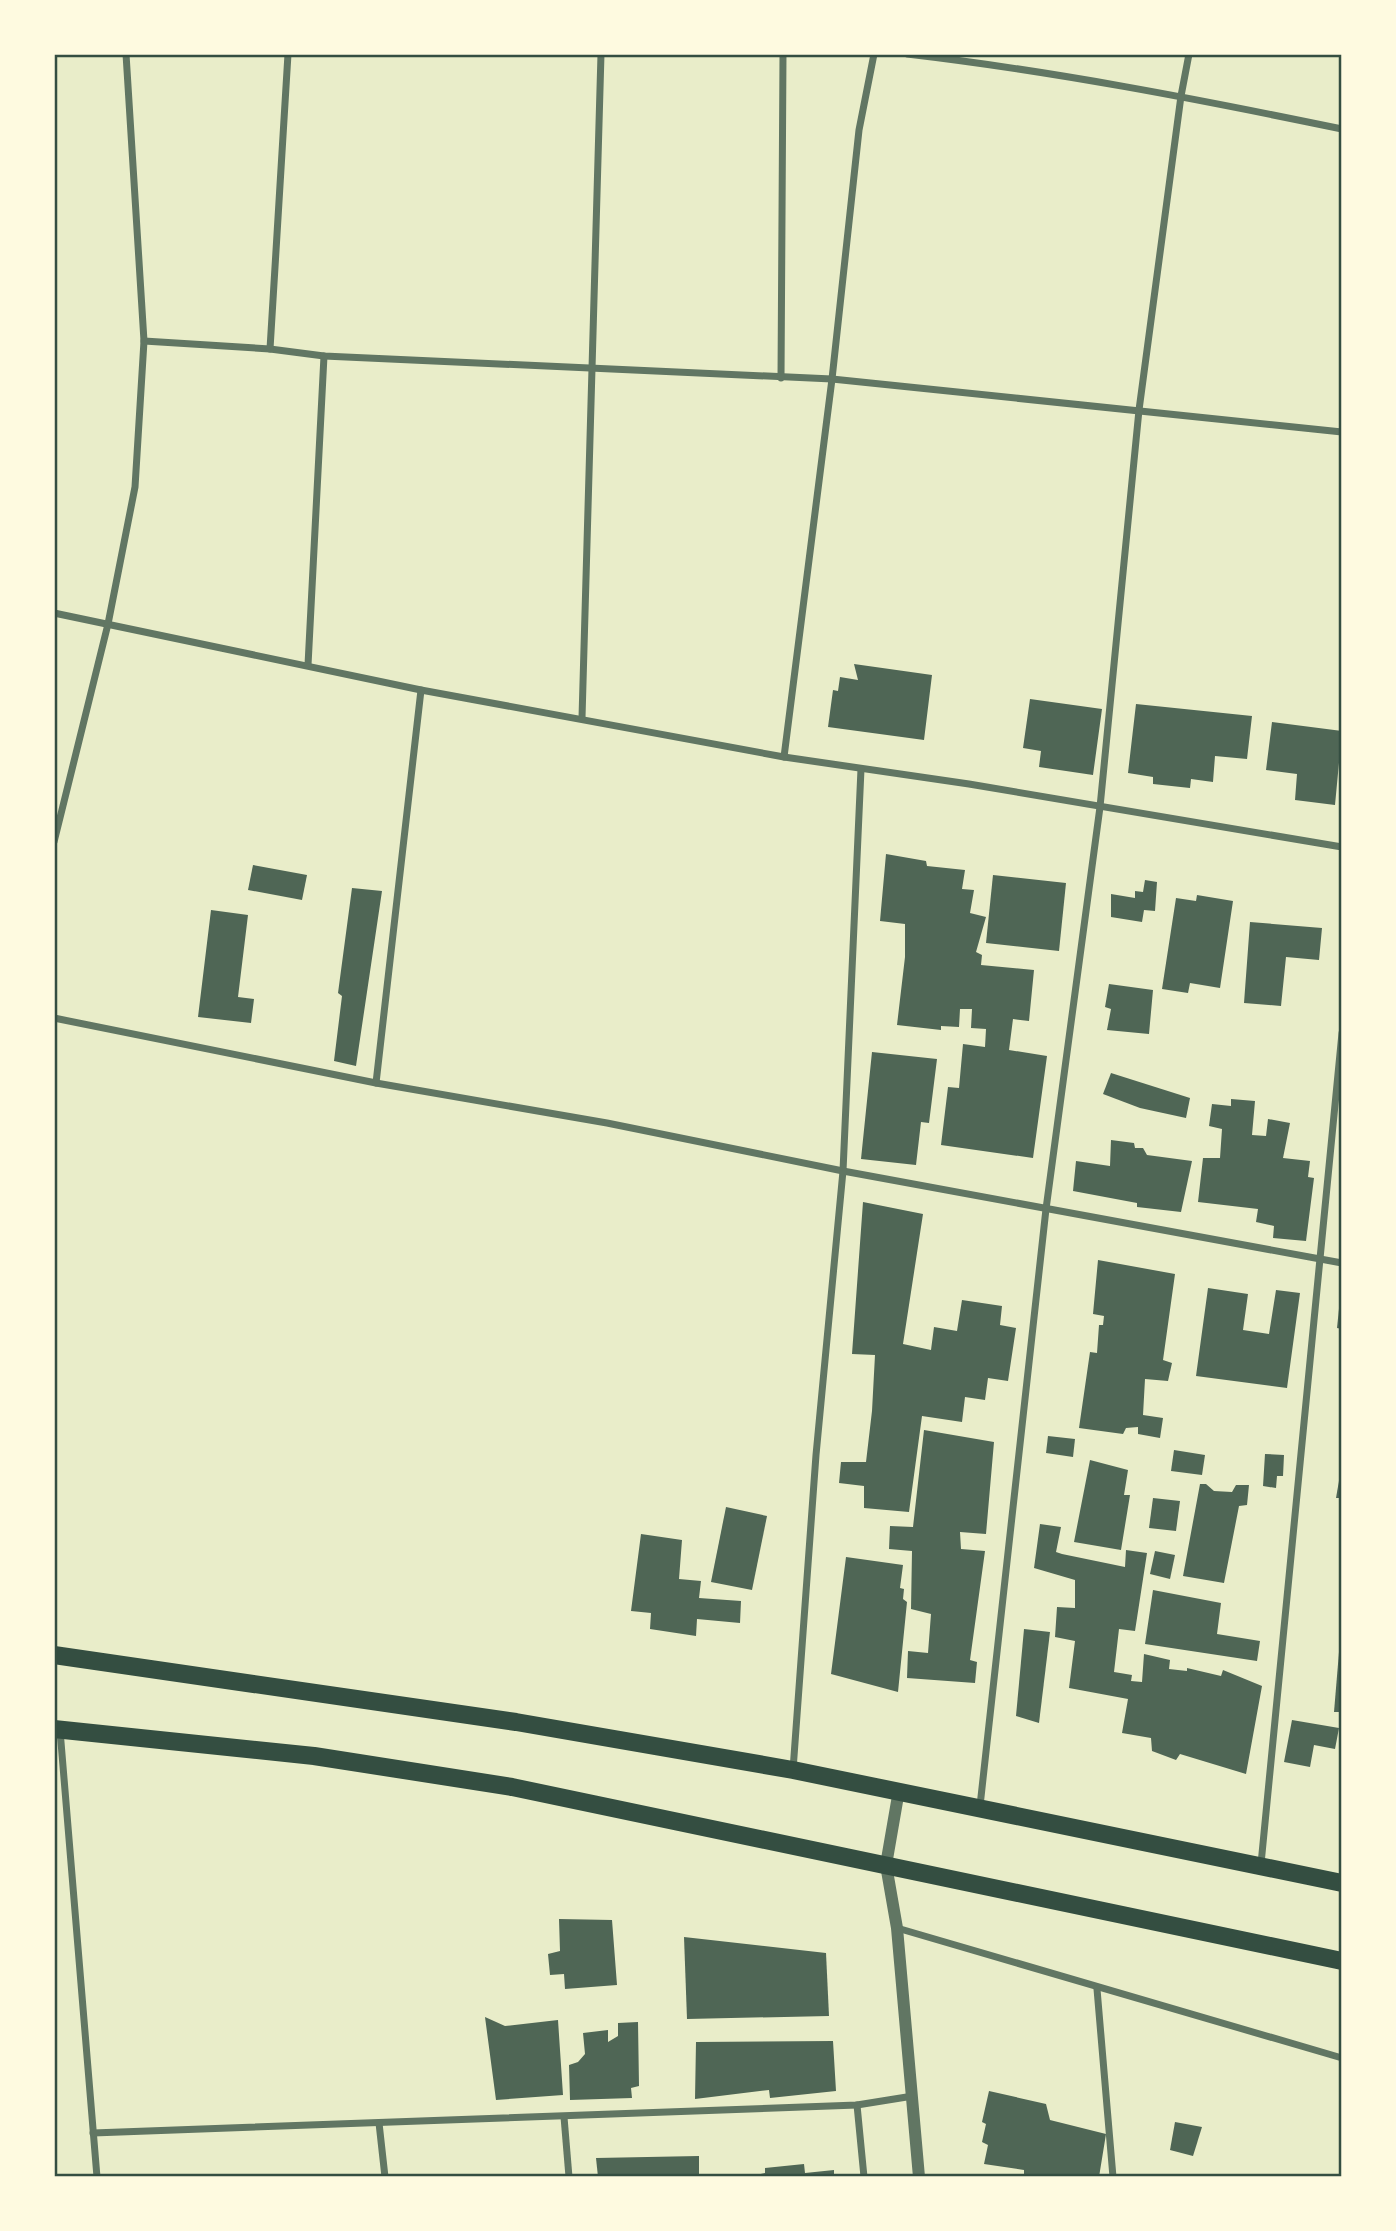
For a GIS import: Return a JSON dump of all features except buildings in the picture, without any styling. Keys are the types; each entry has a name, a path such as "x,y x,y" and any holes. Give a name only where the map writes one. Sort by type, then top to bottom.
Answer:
{"main road":[{"path":"54,1655 516,1722 793,1770 1261,1864 1342,1883"},
{"path":"57,1729 314,1756 512,1787 1342,1961"}],"street":[{"path":"54,842 108,624 135,487 145,341 126,54"},
{"path":"270,349 289,54"},
{"path":"582,718 601,54"},
{"path":"781,378 783,54"},
{"path":"783,757 832,379 859,130 874,54"},
{"path":"907,54 1032,70 1181,96 1342,129"},
{"path":"980,1807 1046,1209 1100,807 1139,410 1189,54"},
{"path":"145,341 270,349 324,356 832,379 1342,432"},
{"path":"308,665 324,356"},
{"path":"54,613 421,690 783,757 969,784 1342,847"},
{"path":"376,1083 421,690"},
{"path":"793,1770 816,1455 844,1171 861,769"},
{"path":"54,1018 376,1083 607,1123 844,1171 1342,1263"},
{"path":"1261,1864 1342,1033"},
{"path":"57,1729 97,2177"},
{"path":"899,1790 886,1865 897,1928 914,2096 919,2177"},
{"path":"897,1928 1097,1989 1342,2058"},
{"path":"1097,1989 1112,2177"},
{"path":"93,2133 857,2105 914,2096"},
{"path":"857,2105 864,2177"},
{"path":"564,2117 569,2177"},
{"path":"379,2123 385,2177"}]}
